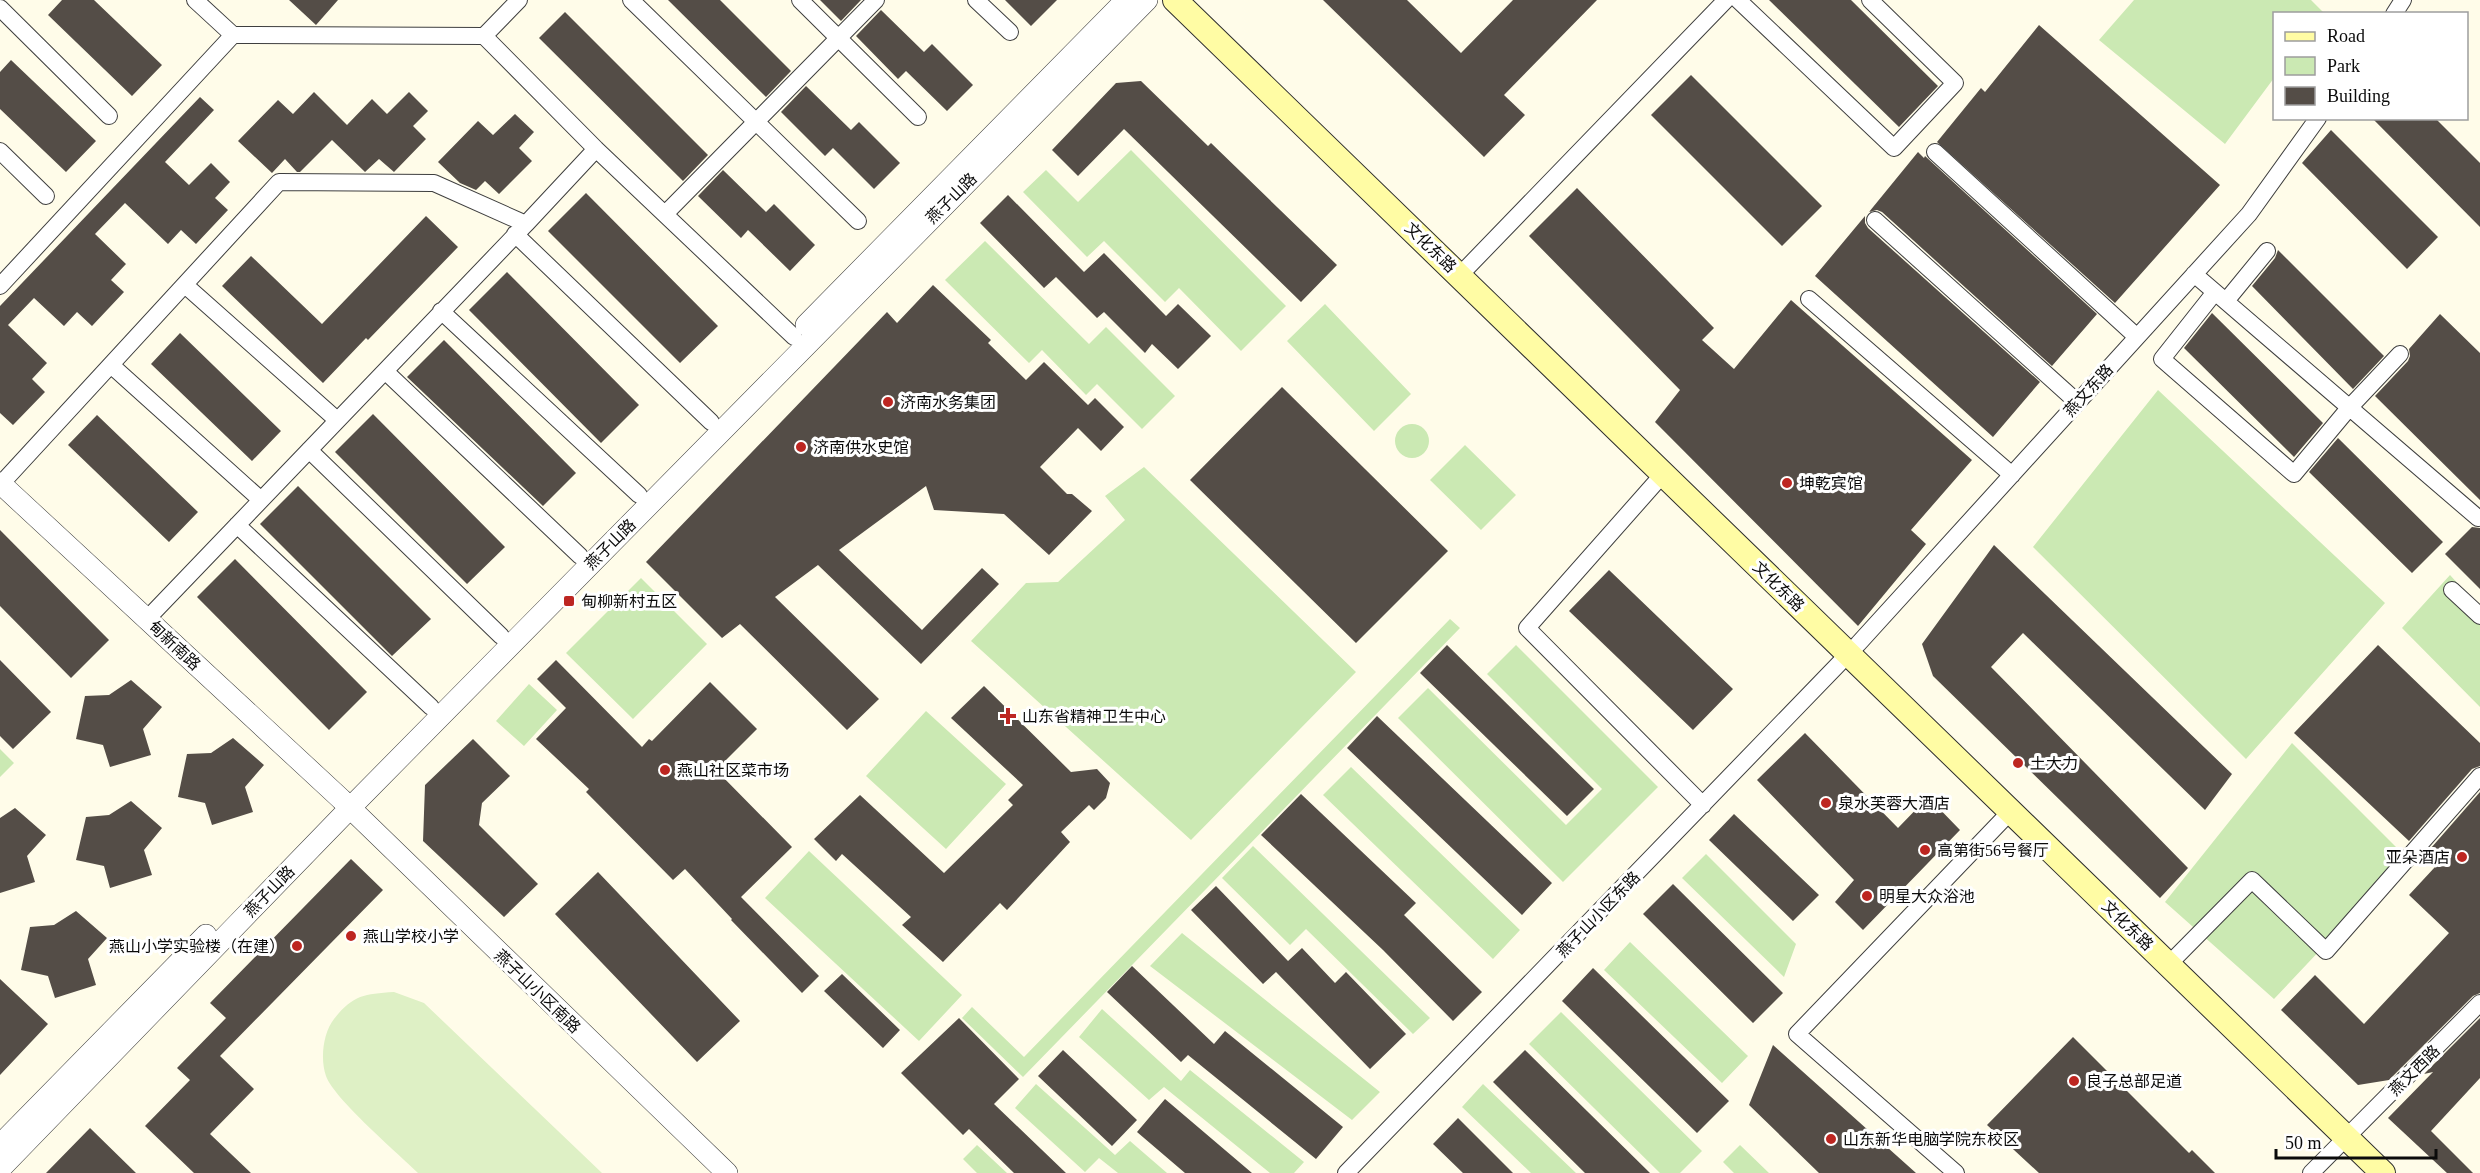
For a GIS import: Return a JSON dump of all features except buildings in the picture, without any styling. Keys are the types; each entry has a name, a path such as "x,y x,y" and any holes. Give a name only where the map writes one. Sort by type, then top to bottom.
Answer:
{"main road":[{"name":"文化东路","path":"1175,0 2383,1173"}],"street":[{"path":"195,0 233,35 484,36 596,149 666,213 794,338"},
{"path":"484,36 519,0"},
{"path":"631,0 858,220"},
{"path":"800,0 918,117"},
{"path":"666,213 876,0"},
{"path":"976,0 1010,32"},
{"name":"燕子山路","path":"0,1169 345,803 431,707 1126,0"},
{"name":"燕子山路","path":"0,1145 1148,0"},
{"path":"1460,275 1726,0"},
{"path":"1738,0 1894,148 1956,83 1869,0"},
{"path":"4,9 109,116"},
{"path":"0,286 233,35"},
{"name":"燕文东路","path":"1849,654 2249,214 2317,120"},
{"path":"147,619 596,149"},
{"path":"0,151 46,196"},
{"path":"1935,153 2137,337"},
{"path":"1,484 279,182 434,183 521,229 711,422"},
{"path":"1875,220 2077,402"},
{"path":"2267,251 2162,359 2294,474 2349,408 2400,354"},
{"path":"2194,274 2478,518"},
{"path":"184,285 337,420"},
{"path":"1809,299 2012,475"},
{"path":"441,311 639,495"},
{"path":"111,365 261,500"},
{"path":"385,371 579,556"},
{"path":"309,450 501,636"},
{"path":"1664,473 1527,628 1703,805"},
{"name":"甸新南路","path":"1,484 345,803"},
{"path":"237,525 431,707"},
{"path":"2452,590 2480,616"},
{"name":"燕子山小区东路","path":"1346,1173 1849,654"},
{"path":"2169,964 2252,880 2326,951 2480,776"},
{"name":"燕子山小区南路","path":"345,803 727,1173"},
{"path":"1956,1173 1797,1034 2011,811"},
{"name":"燕文西路","path":"2311,1173 2480,1003"}],"green space":[{"path":"2134,0 2311,0 2323,12 2273,12 2273,79 2225,144 2099,40"},
{"path":"1131,150 1286,306 1241,351 1179,288 1165,302 1104,241 1087,257 1023,192 1046,170 1078,202"},
{"path":"985,241 1089,344 1106,327 1175,396 1142,429 1097,384 1086,395 1042,350 1029,363 945,280"},
{"path":"1325,304 1411,394 1374,431 1287,341"},
{"path":"2158,390 2385,603 2246,759 2033,547"},
{"path":"1412,424 1424,429 1429,441 1424,453 1412,458 1400,453 1395,441 1400,429"},
{"path":"1465,445 1516,495 1481,530 1430,480"},
{"path":"1144,467 1356,672 1191,840 971,641 1026,583 1058,582 1125,520 1105,496"},
{"path":"2450,575 2480,608 2480,707 2402,628"},
{"path":"641,578 707,644 633,719 566,653"},
{"path":"1450,619 1460,628 1023,1077 962,1018 972,1007 1024,1057"},
{"path":"1516,645 1658,787 1563,882 1398,718 1428,688 1566,825 1602,789 1487,674"},
{"path":"529,684 557,710 524,746 496,721"},
{"path":"926,711 1006,784 946,849 866,776"},
{"path":"2292,743 2407,858 2274,999 2165,902"},
{"path":"0,749 14,763 0,777"},
{"path":"1351,767 1520,930 1493,959 1323,795"},
{"path":"1253,846 1430,1018 1413,1034 1306,929 1290,945 1222,878"},
{"path":"809,851 962,995 919,1041 765,898"},
{"path":"1706,854 1796,944 1784,977 1682,878"},
{"path":"1182,933 1380,1092 1352,1120 1150,966"},
{"path":"1630,942 1748,1056 1722,1083 1604,970"},
{"path":"394,992 424,1003 602,1173 418,1173 341,1098 326,1076 323,1062 327,1031 347,1005 367,995"},
{"path":"1102,1009 1181,1081 1190,1070 1304,1162 1294,1173 1270,1173 1164,1087 1149,1100 1079,1037"},
{"path":"1561,1012 1702,1151 1680,1173 1660,1173 1529,1044"},
{"path":"1036,1084 1115,1155 1130,1141 1167,1173 1118,1173 1099,1158 1085,1172 1015,1108"},
{"path":"1483,1084 1576,1173 1531,1173 1462,1107"},
{"path":"977,1145 1007,1173 977,1173 963,1159"},
{"path":"1740,1145 1769,1173 1734,1173 1723,1162"}],"place":[{"name":"济南水务集团","path":"888,402"},
{"name":"济南供水史馆","path":"801,447"},
{"name":"坤乾宾馆","path":"1787,483"},
{"name":"甸柳新村五区","path":"569,601"},
{"name":"山东省精神卫生中心","path":"1008,716"},
{"name":"土大力","path":"2018,763"},
{"name":"燕山社区菜市场","path":"665,770"},
{"name":"泉水芙蓉大酒店","path":"1826,803"},
{"name":"高第街56号餐厅","path":"1925,850"},
{"name":"亚朵酒店","path":"2462,857"},
{"name":"明星大众浴池","path":"1867,896"},
{"name":"燕山学校小学","path":"351,936"},
{"name":"燕山小学实验楼（在建）","path":"297,946"},
{"name":"良子总部足道","path":"2074,1081"},
{"name":"山东新华电脑学院东校区","path":"1831,1139"}]}
